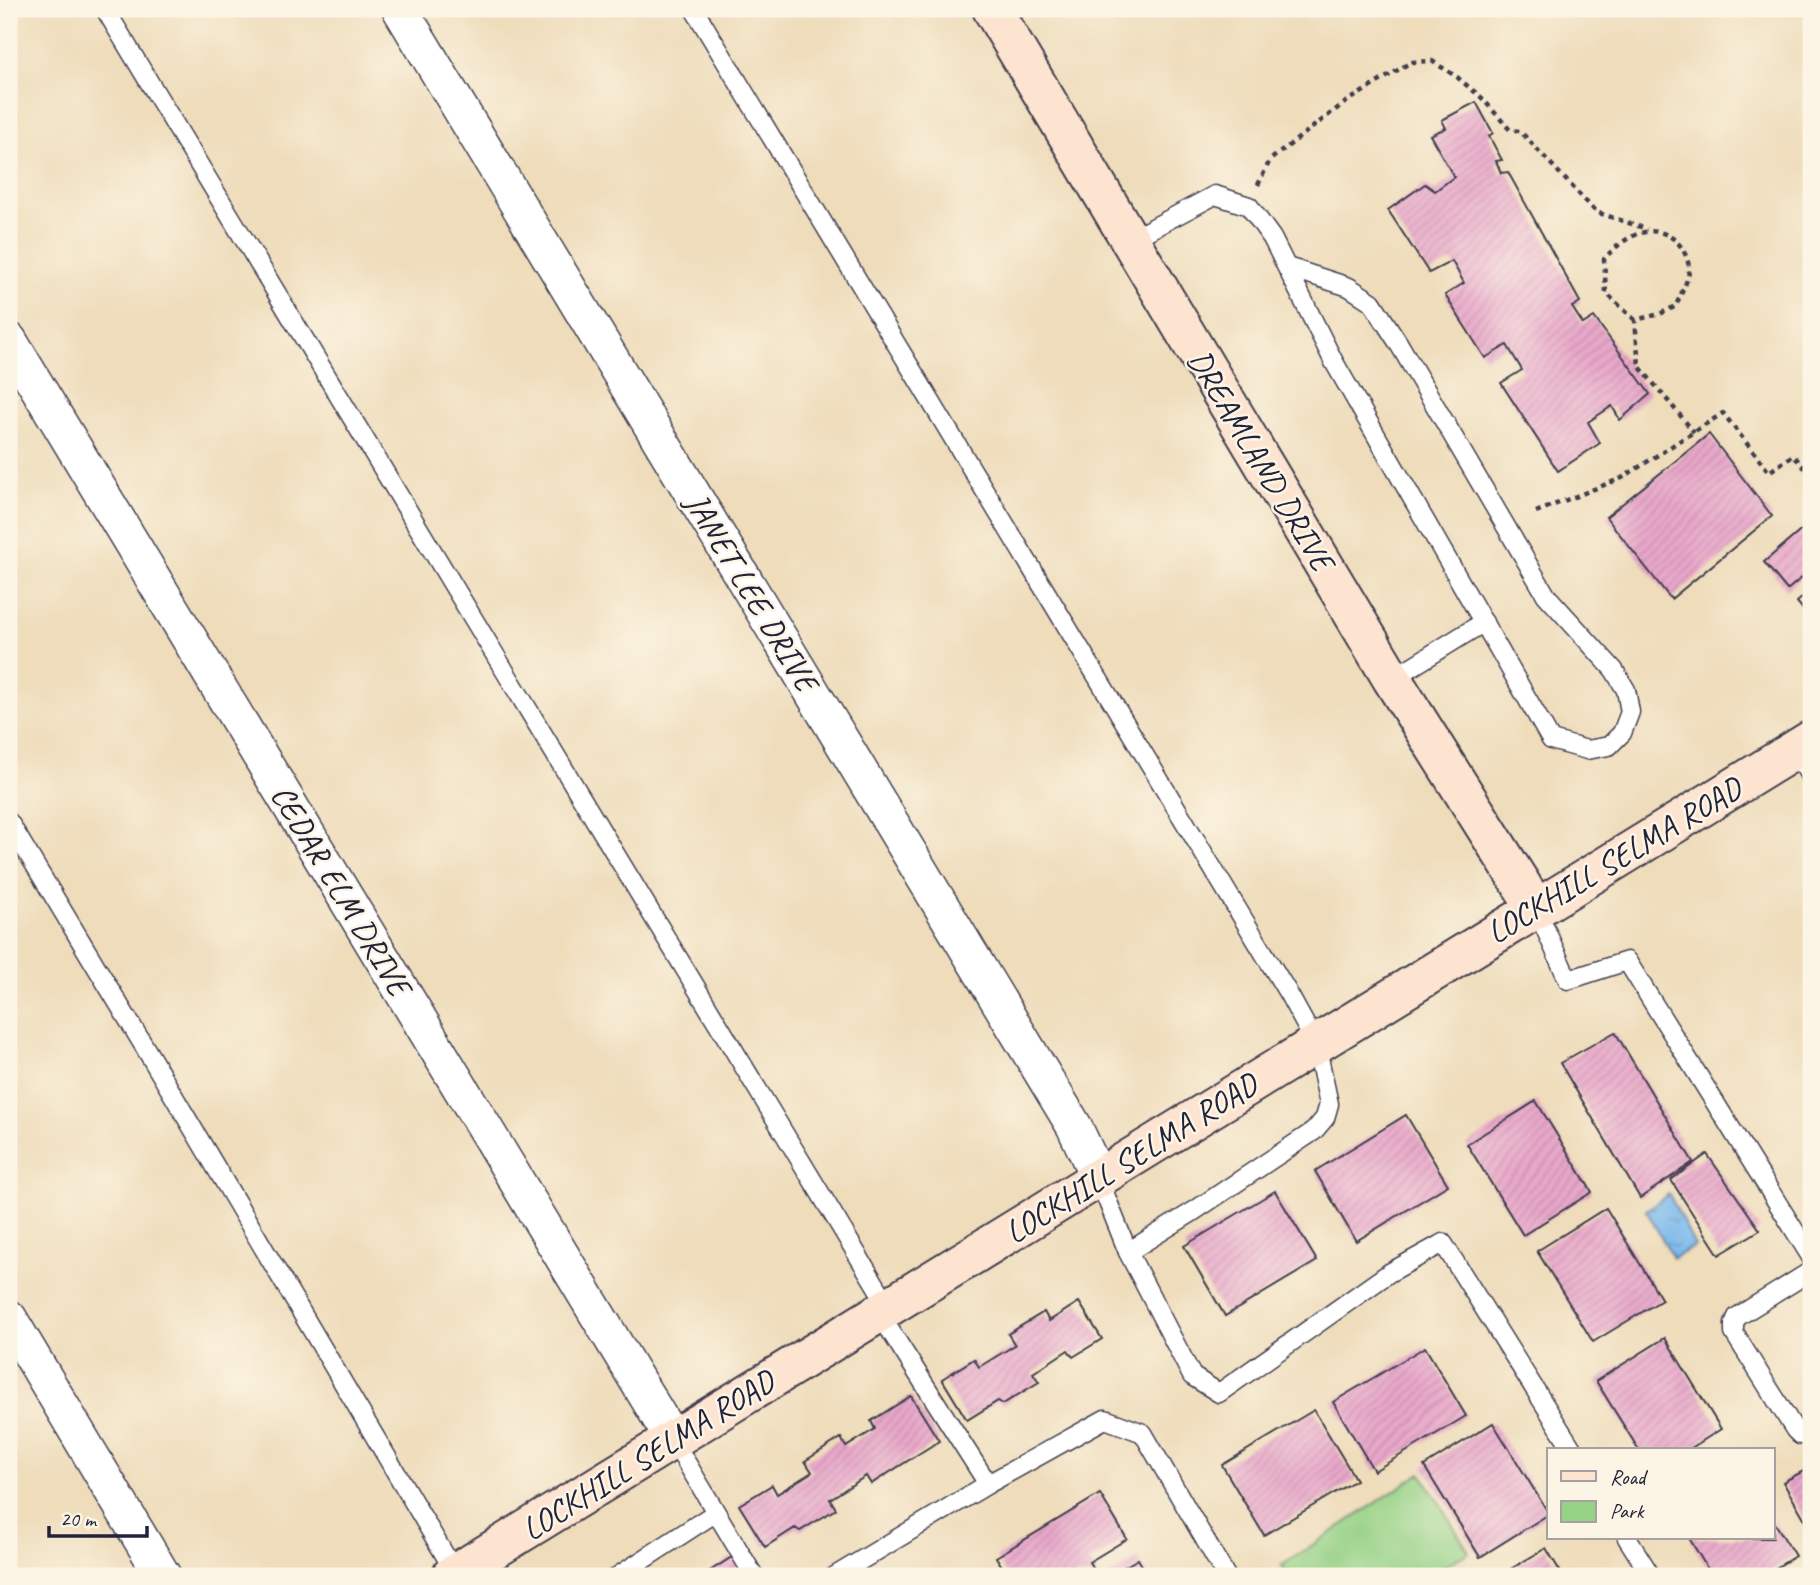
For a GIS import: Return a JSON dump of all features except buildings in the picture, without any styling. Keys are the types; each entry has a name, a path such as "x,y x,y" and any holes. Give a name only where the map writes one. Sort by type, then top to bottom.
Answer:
{"main road":[{"name":"DREAMLAND DRIVE","path":"992,9 1392,679 1536,908"},
{"name":"LOCKHILL SELMA ROAD","path":"453,1575 1536,908 1806,756"}],"street":[{"name":"JANET LEE DRIVE","path":"400,9 1074,1126 1098,1177"},
{"name":"CEDAR ELM DRIVE","path":"9,340 673,1440"},
{"path":"9,1318 163,1576"}],"lane":[{"path":"105,9 988,1484"},
{"path":"694,9 1245,921 1316,1044 1329,1104 1325,1118 1314,1131 1128,1252"},
{"path":"1130,240 1214,195 1249,206 1272,238 1334,362 1551,740 1587,750 1609,747 1622,733 1630,712 1626,690 1614,670 1546,594 1372,302 1349,287 1287,267"},
{"path":"1392,679 1483,622"},
{"path":"9,822 150,1056 453,1575"},
{"path":"1536,908 1568,980 1627,961 1811,1257"},
{"path":"1098,1177 1128,1252 1192,1376 1219,1393 1390,1273 1443,1242 1572,1448"},
{"path":"1811,1271 1737,1317 1734,1324 1734,1333 1795,1430 1800,1435 1811,1434"},
{"path":"835,1576 988,1484 1105,1419 1143,1433 1226,1576"},
{"path":"673,1440 754,1576"},
{"path":"618,1576 715,1513"},
{"path":"1628,1540 1651,1576"}],"path":[{"path":"1249,206 1270,160 1343,104 1411,62 1432,61 1482,98 1510,130 1520,131 1596,212 1666,233 1682,246 1689,269 1676,306 1660,314 1635,320"},
{"path":"1647,229 1617,244 1604,259 1606,293 1635,320 1639,366 1694,432"},
{"path":"1536,512 1622,478 1723,413 1769,472 1793,455 1811,475"}],"green space":[{"path":"1421,1473 1469,1552 1428,1576 1287,1576 1281,1566"}],"water":[{"path":"1669,1194 1695,1246 1673,1258 1646,1210"}]}
